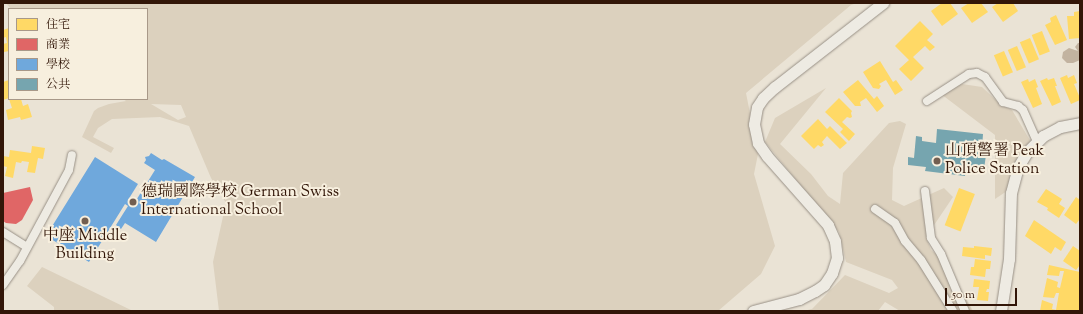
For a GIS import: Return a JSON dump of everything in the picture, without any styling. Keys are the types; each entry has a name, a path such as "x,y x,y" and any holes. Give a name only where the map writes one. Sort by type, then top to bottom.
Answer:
{"main road":[{"path":"753,311 799,299 815,291 824,285 832,273 837,258 835,241 828,225 760,147 754,124 758,107 764,98 775,87 883,3"},
{"path":"1000,311 1009,259 1012,186 1020,162 1037,141 1055,129 1080,123"}],"street":[{"path":"927,101 969,74 977,73 985,78 1003,102 1018,106 1023,110 1037,141"},
{"path":"3,285 27,247 69,170 72,155"},
{"path":"925,191 931,238 941,254 965,311"},
{"path":"875,209 895,224 907,244 921,260 953,311"},
{"path":"3,232 27,247"}],"shaded area":[{"path":"6,3 857,3 851,5 746,93 758,154 754,174 775,246 761,274 718,311 219,311 213,262 226,203 211,178 189,126 160,117 112,119 98,128 93,137 114,148 111,153 82,137 94,111 109,104 126,101 124,100 148,100 148,8 10,8","holes":["151,104 181,105 186,117 178,120"]},
{"path":"1078,43 1080,43 1080,60 1073,63 1067,63 1062,58 1063,52 1069,48 1078,51 1075,47"},
{"path":"962,84 982,87 1000,104 1012,110 1031,142 1013,165 1007,191 995,199 995,135 941,94"},
{"path":"826,88 780,144 811,174 828,196 840,204 843,173 889,123 900,121 906,124 893,168 892,200 904,206 944,188 953,197 926,237 931,250 945,261 973,311 900,311 885,302 878,311 803,311 812,309 845,275 889,293 898,288 892,280 846,262 839,232 765,142 775,118"},
{"path":"42,267 133,311 54,311 54,307 27,286"}],"building: 住宅":[{"path":"942,3 950,3 958,14 942,26 931,11"},
{"path":"969,3 981,3 988,12 972,23 961,8"},
{"path":"998,3 1013,3 1018,11 1003,22 992,7"},
{"path":"1080,11 1080,38 1069,39 1067,16 1074,16 1074,12"},
{"path":"1056,15 1067,40 1055,45 1045,25 1051,22 1050,18"},
{"path":"920,21 933,34 927,40 935,47 930,51 925,46 913,57 924,68 911,81 899,69 909,60 895,46"},
{"path":"8,28 8,51 4,52 3,44 7,43 6,37 3,38 3,30"},
{"path":"1042,31 1050,52 1040,55 1032,35"},
{"path":"1030,38 1039,59 1029,63 1020,42"},
{"path":"1017,46 1026,67 1017,71 1008,50"},
{"path":"1004,51 1013,72 1003,76 994,55"},
{"path":"880,61 893,82 896,80 903,90 895,95 886,80 879,84 881,86 879,89 873,88 863,72"},
{"path":"1067,75 1068,78 1074,75 1077,83 1074,84 1080,98 1080,100 1071,104 1060,78"},
{"path":"1047,78 1048,80 1054,78 1057,86 1055,86 1061,102 1052,106 1040,81"},
{"path":"1028,79 1029,82 1035,79 1038,87 1036,88 1042,104 1033,108 1021,82"},
{"path":"8,80 8,98 3,100 3,82"},
{"path":"858,80 874,99 877,96 884,106 877,112 866,98 860,102 861,106 855,106 843,92"},
{"path":"839,98 852,111 852,117 847,117 842,122 855,134 849,141 840,132 843,129 825,112"},
{"path":"9,100 21,100 23,106 28,104 32,117 21,120 20,117 8,120 6,110 12,108"},
{"path":"818,119 827,129 830,126 847,143 840,149 827,136 822,142 824,145 821,147 818,145 814,149 801,136"},
{"path":"32,146 45,148 43,159 38,158 35,173 27,172 29,162 22,161 21,163 16,162 13,178 5,176 7,167 3,166 3,156 9,157 10,150 31,153"},
{"path":"959,188 975,194 961,231 945,225"},
{"path":"1046,189 1062,199 1059,204 1065,208 1059,218 1047,210 1048,208 1037,202"},
{"path":"1076,197 1080,200 1080,219 1076,224 1064,215"},
{"path":"1034,220 1066,242 1061,251 1055,247 1051,254 1025,236"},
{"path":"974,246 992,248 991,256 985,255 985,259 962,256 963,247 974,248"},
{"path":"1073,246 1080,251 1080,265 1076,270 1063,261"},
{"path":"975,259 991,261 990,269 986,269 985,277 970,275 971,267 974,267"},
{"path":"1049,265 1080,272 1079,311 1040,311 1042,300 1053,304 1052,309 1056,310 1059,293 1056,293 1054,298 1043,297 1047,278 1058,282 1057,287 1060,288 1064,271 1060,271 1059,276 1047,275"},
{"path":"974,279 990,281 989,289 987,289 986,292 989,292 988,301 977,300 979,287 973,287"}],"building: 商業":[{"path":"30,187 33,200 22,220 16,224 6,223 3,221 3,193"}],"building: 學校":[{"path":"151,153 195,177 156,242 125,223 121,229 116,225 128,206 125,204 89,262 46,236 95,157 138,184 128,200 135,202 155,170 144,163 146,160 145,157 149,156"}],"building: 公共":[{"path":"937,129 983,134 982,148 987,148 984,169 966,167 965,176 925,171 926,167 908,165 908,157 914,158 916,136 922,137 922,141 936,143"}],"place":[{"name":"山頂警署 Peak Police Station","path":"937,161"},
{"name":"德瑞國際學校 German Swiss International School","path":"133,202"},
{"name":"中座 Middle Building","path":"85,221"}]}
